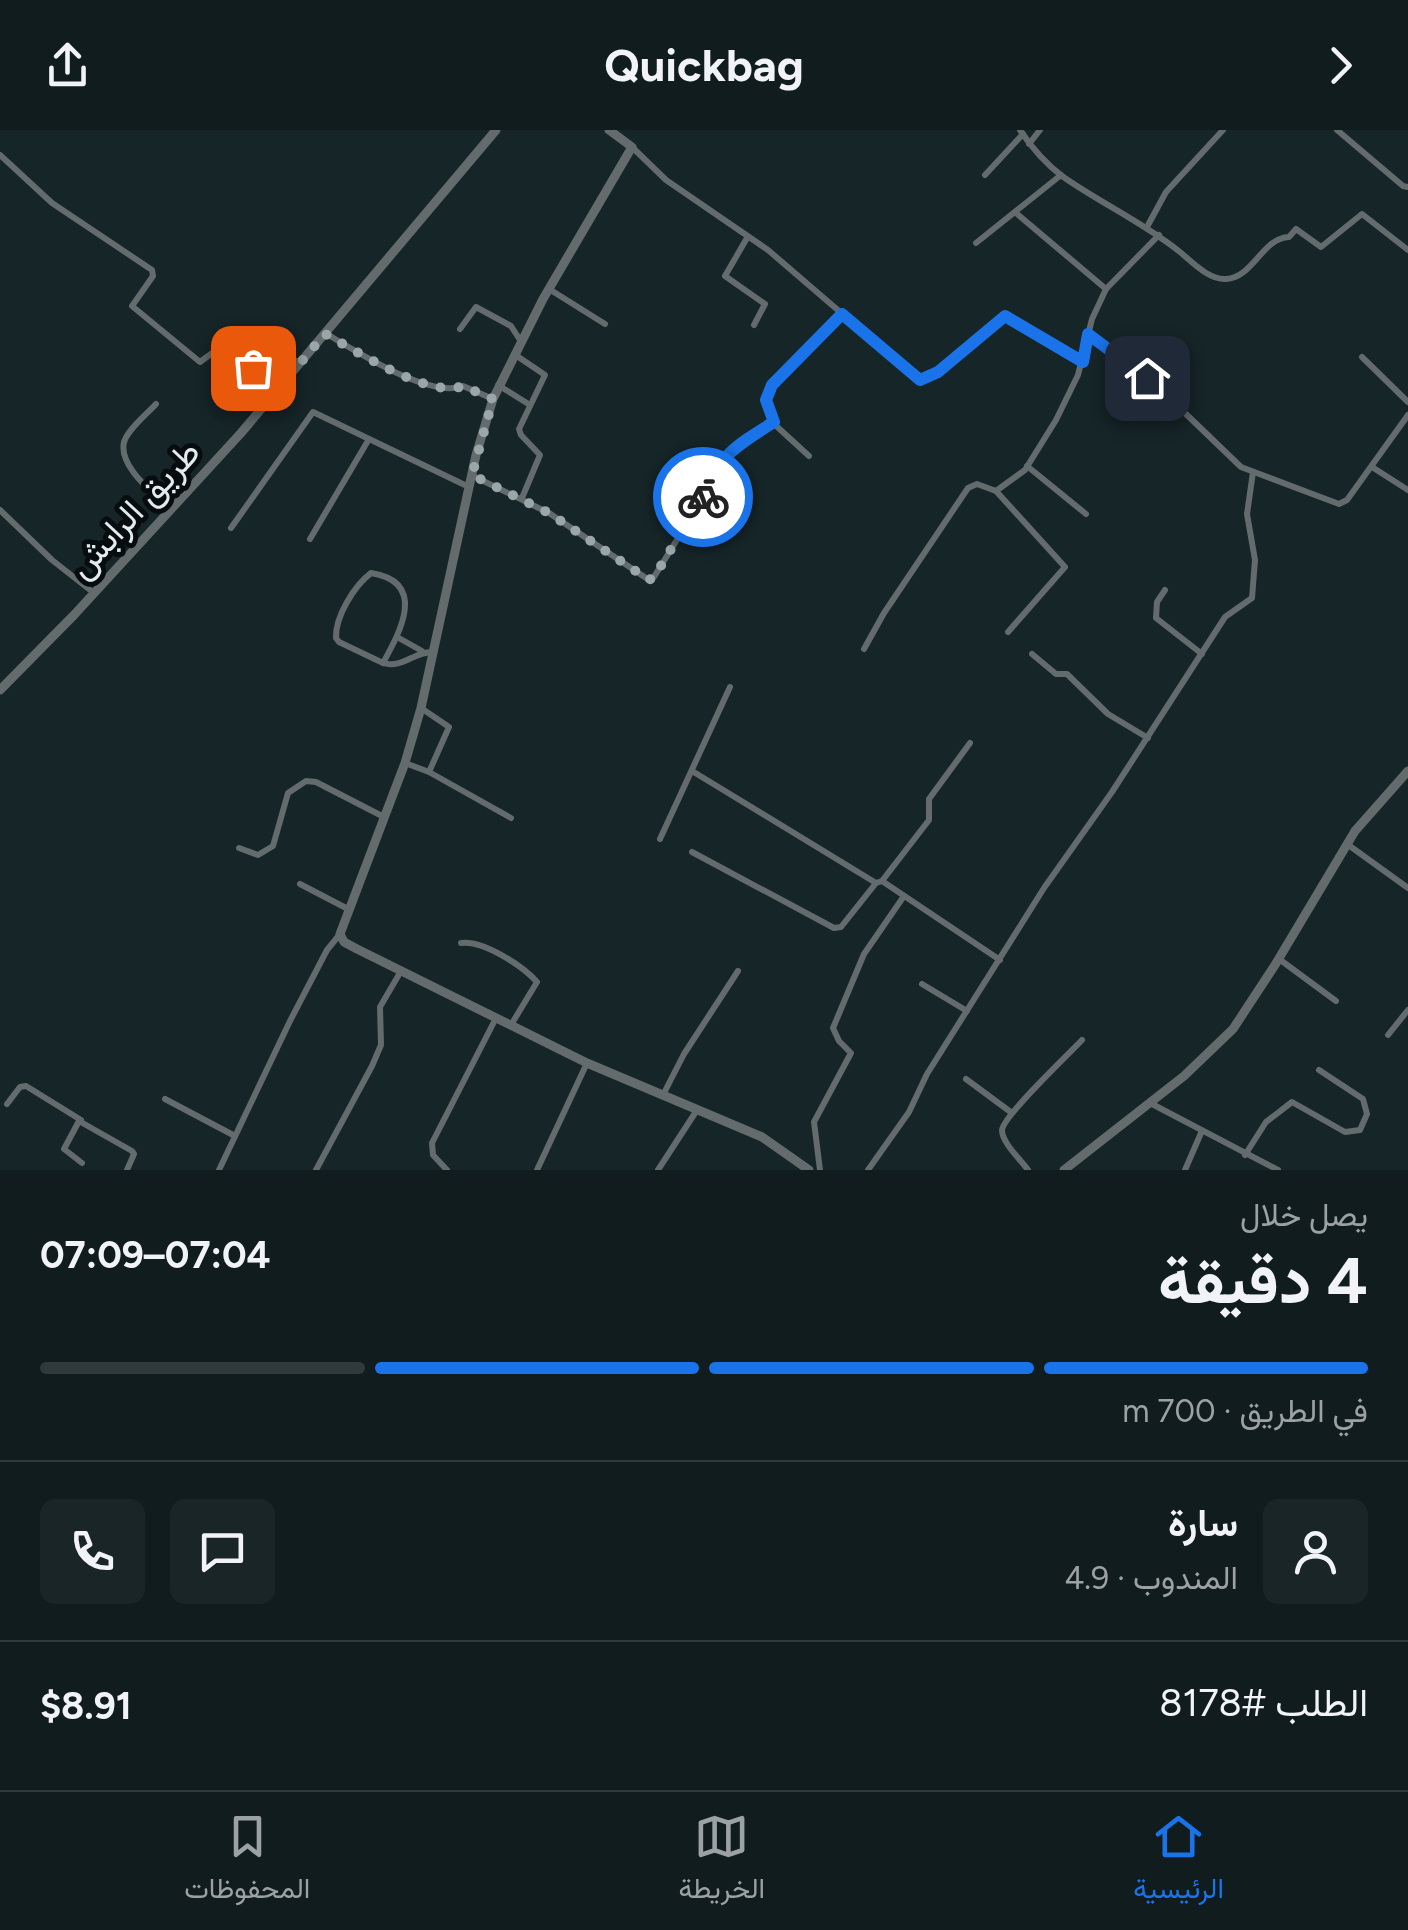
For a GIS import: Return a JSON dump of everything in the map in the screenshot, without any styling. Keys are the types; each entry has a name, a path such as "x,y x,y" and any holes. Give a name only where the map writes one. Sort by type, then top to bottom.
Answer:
{"street":[{"name":"طريق الرابش","path":"0,690 170,510 301,362 496,130"},
{"path":"609,130 666,180 784,264 920,380 938,372 1005,316 1083,362"},
{"path":"1029,144 1040,130"},
{"path":"1147,227 1166,192 1223,130"},
{"path":"1337,130 1408,187"},
{"path":"985,175 1021,132 1061,175 1159,235 1212,276 1228,279 1240,274 1268,246 1296,229 1321,248 1362,214 1408,250"},
{"path":"222,1169 290,1021 327,950 340,934 405,764 422,708 469,486 498,385 632,147"},
{"path":"0,155 52,202 152,270 153,276 132,306 200,362 220,348 253,368 285,356 301,362"},
{"path":"976,244 1061,175"},
{"path":"1016,214 1106,290"},
{"path":"996,492 1028,466 1062,410 1083,362 1095,310 1106,290 1159,235"},
{"path":"748,238 725,276 765,304 754,325"},
{"path":"549,289 605,324"},
{"path":"460,328 476,307 510,326 520,340"},
{"path":"809,456 774,422 766,400 772,385 842,314"},
{"path":"325,334 422,383 450,391 463,386 493,399"},
{"path":"1088,334 1159,388 1233,460 1253,472 1342,504 1408,415"},
{"path":"513,354 545,375 518,432 540,455 522,498"},
{"path":"1362,357 1408,402"},
{"path":"498,385 530,406"},
{"path":"156,404 126,438 124,448 136,474 170,510"},
{"path":"231,528 310,414 317,413 469,486"},
{"path":"472,475 522,498 583,534 649,580 696,510 708,480 723,458 774,422"},
{"path":"310,539 369,439"},
{"path":"1028,466 1086,514"},
{"path":"1372,468 1408,490"},
{"path":"868,1170 909,1112 927,1074 1044,888 1148,738 1225,617 1246,604 1254,590 1255,560 1246,514 1253,472"},
{"path":"864,649 968,488 977,484 996,492 1065,567 1008,632"},
{"path":"0,510 94,594"},
{"path":"383,663 406,616 403,595 395,584 371,573 355,591 335,633 339,642 383,663 396,665 422,651"},
{"path":"1165,590 1156,602 1156,618 1202,654"},
{"path":"397,637 422,651 434,652"},
{"path":"1032,654 1056,674 1070,676 1108,714 1148,738"},
{"path":"660,839 730,687"},
{"path":"422,708 448,727 429,772"},
{"path":"692,852 808,916 838,928 929,820 929,800 970,743"},
{"path":"405,764 429,772 511,818"},
{"path":"692,772 904,896 1000,960"},
{"path":"1070,1168 1223,1040 1246,1012 1347,844 1408,772"},
{"path":"239,848 258,856 270,849 288,793 306,781 316,782 385,818"},
{"path":"1347,844 1408,888"},
{"path":"300,884 348,910"},
{"path":"820,1170 814,1122 851,1053 833,1028 864,954 904,896"},
{"path":"340,934 348,944 587,1063 762,1137 808,1170"},
{"path":"461,943 469,941 490,949 525,968 537,982 511,1025"},
{"path":"1279,959 1336,1001"},
{"path":"316,1170 372,1066 380,1045 380,1007 401,970"},
{"path":"663,1095 690,1044 738,971"},
{"path":"922,984 967,1011"},
{"path":"1388,1035 1408,1010"},
{"path":"447,1170 433,1155 432,1143 497,1017"},
{"path":"1028,1170 1003,1136 1002,1127 1082,1040"},
{"path":"537,1170 587,1063"},
{"path":"1245,1154 1266,1122 1292,1102 1348,1133 1360,1130 1368,1114 1364,1099 1319,1070"},
{"path":"966,1080 1012,1113"},
{"path":"8,1104 20,1086 26,1086 133,1152 128,1170"},
{"path":"165,1100 235,1136"},
{"path":"1150,1104 1278,1170"},
{"path":"658,1170 697,1108"},
{"path":"82,1121 77,1122 64,1148 82,1163"},
{"path":"1185,1170 1201,1132"}],"way so far":[{"path":"253,368 285,356 301,362 325,334 422,383 450,391 463,386 493,399 472,475 549,513 649,580 703,497"}],"route":[{"path":"703,497 708,480 723,458 774,422 766,400 772,385 842,314 920,380 938,372 1005,316 1083,362 1088,334 1147,378"}]}
